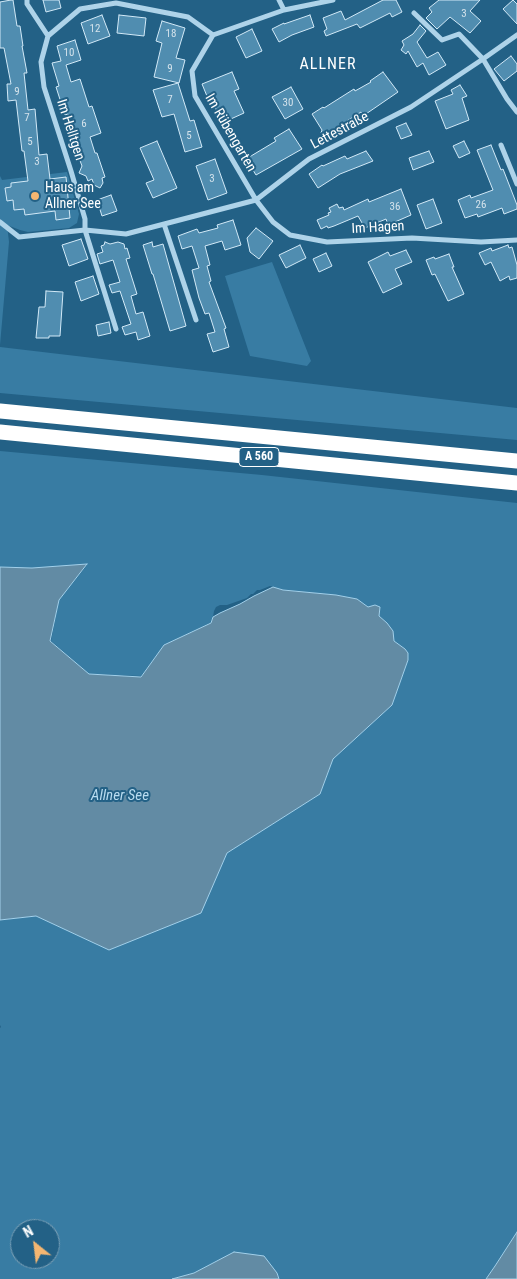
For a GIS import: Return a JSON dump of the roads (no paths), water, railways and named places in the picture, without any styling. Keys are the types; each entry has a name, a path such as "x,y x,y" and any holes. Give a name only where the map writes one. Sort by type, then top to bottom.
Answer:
{"highway":[{"name":"A 560","path":"0,411 517,461"},
{"name":"A 560","path":"0,432 517,483"}],"street":[{"path":"27,0 48,36 80,9 116,3 188,17 213,35 284,10 333,0"},
{"path":"279,0 284,10"},
{"path":"414,13 442,40 460,34 483,59 517,112"},
{"name":"Im Rübengarten","path":"213,35 192,71 195,96 256,200"},
{"name":"Lettestraße","path":"0,222 19,237 85,230 126,234 256,200 309,160 411,107 517,35"},
{"name":"Im Helltgen","path":"48,36 41,62 44,88 85,219 85,230"},
{"path":"501,145 517,184"},
{"name":"Im Hagen","path":"256,200 273,222 290,235 327,242 412,238 481,242 517,240"},
{"path":"164,224 196,320"},
{"path":"85,230 116,330"}],"water":[{"name":"Allner See","path":"87,564 59,600 50,641 89,674 141,677 164,645 211,623 213,617 273,587 283,590 336,595 357,599 368,607 375,605 380,607 379,616 393,631 394,641 408,653 408,660 392,705 333,759 320,794 227,853 201,913 109,950 36,916 0,920 0,567 32,568"},
{"path":"517,1232 517,1279 486,1279 495,1266"},
{"path":"234,1252 264,1256 277,1273 279,1279 172,1279 194,1273"}],"place":[{"name":"Haus am Allner See","path":"35,196"}],"district":[{"name":"ALLNER","path":"328,65"}]}
